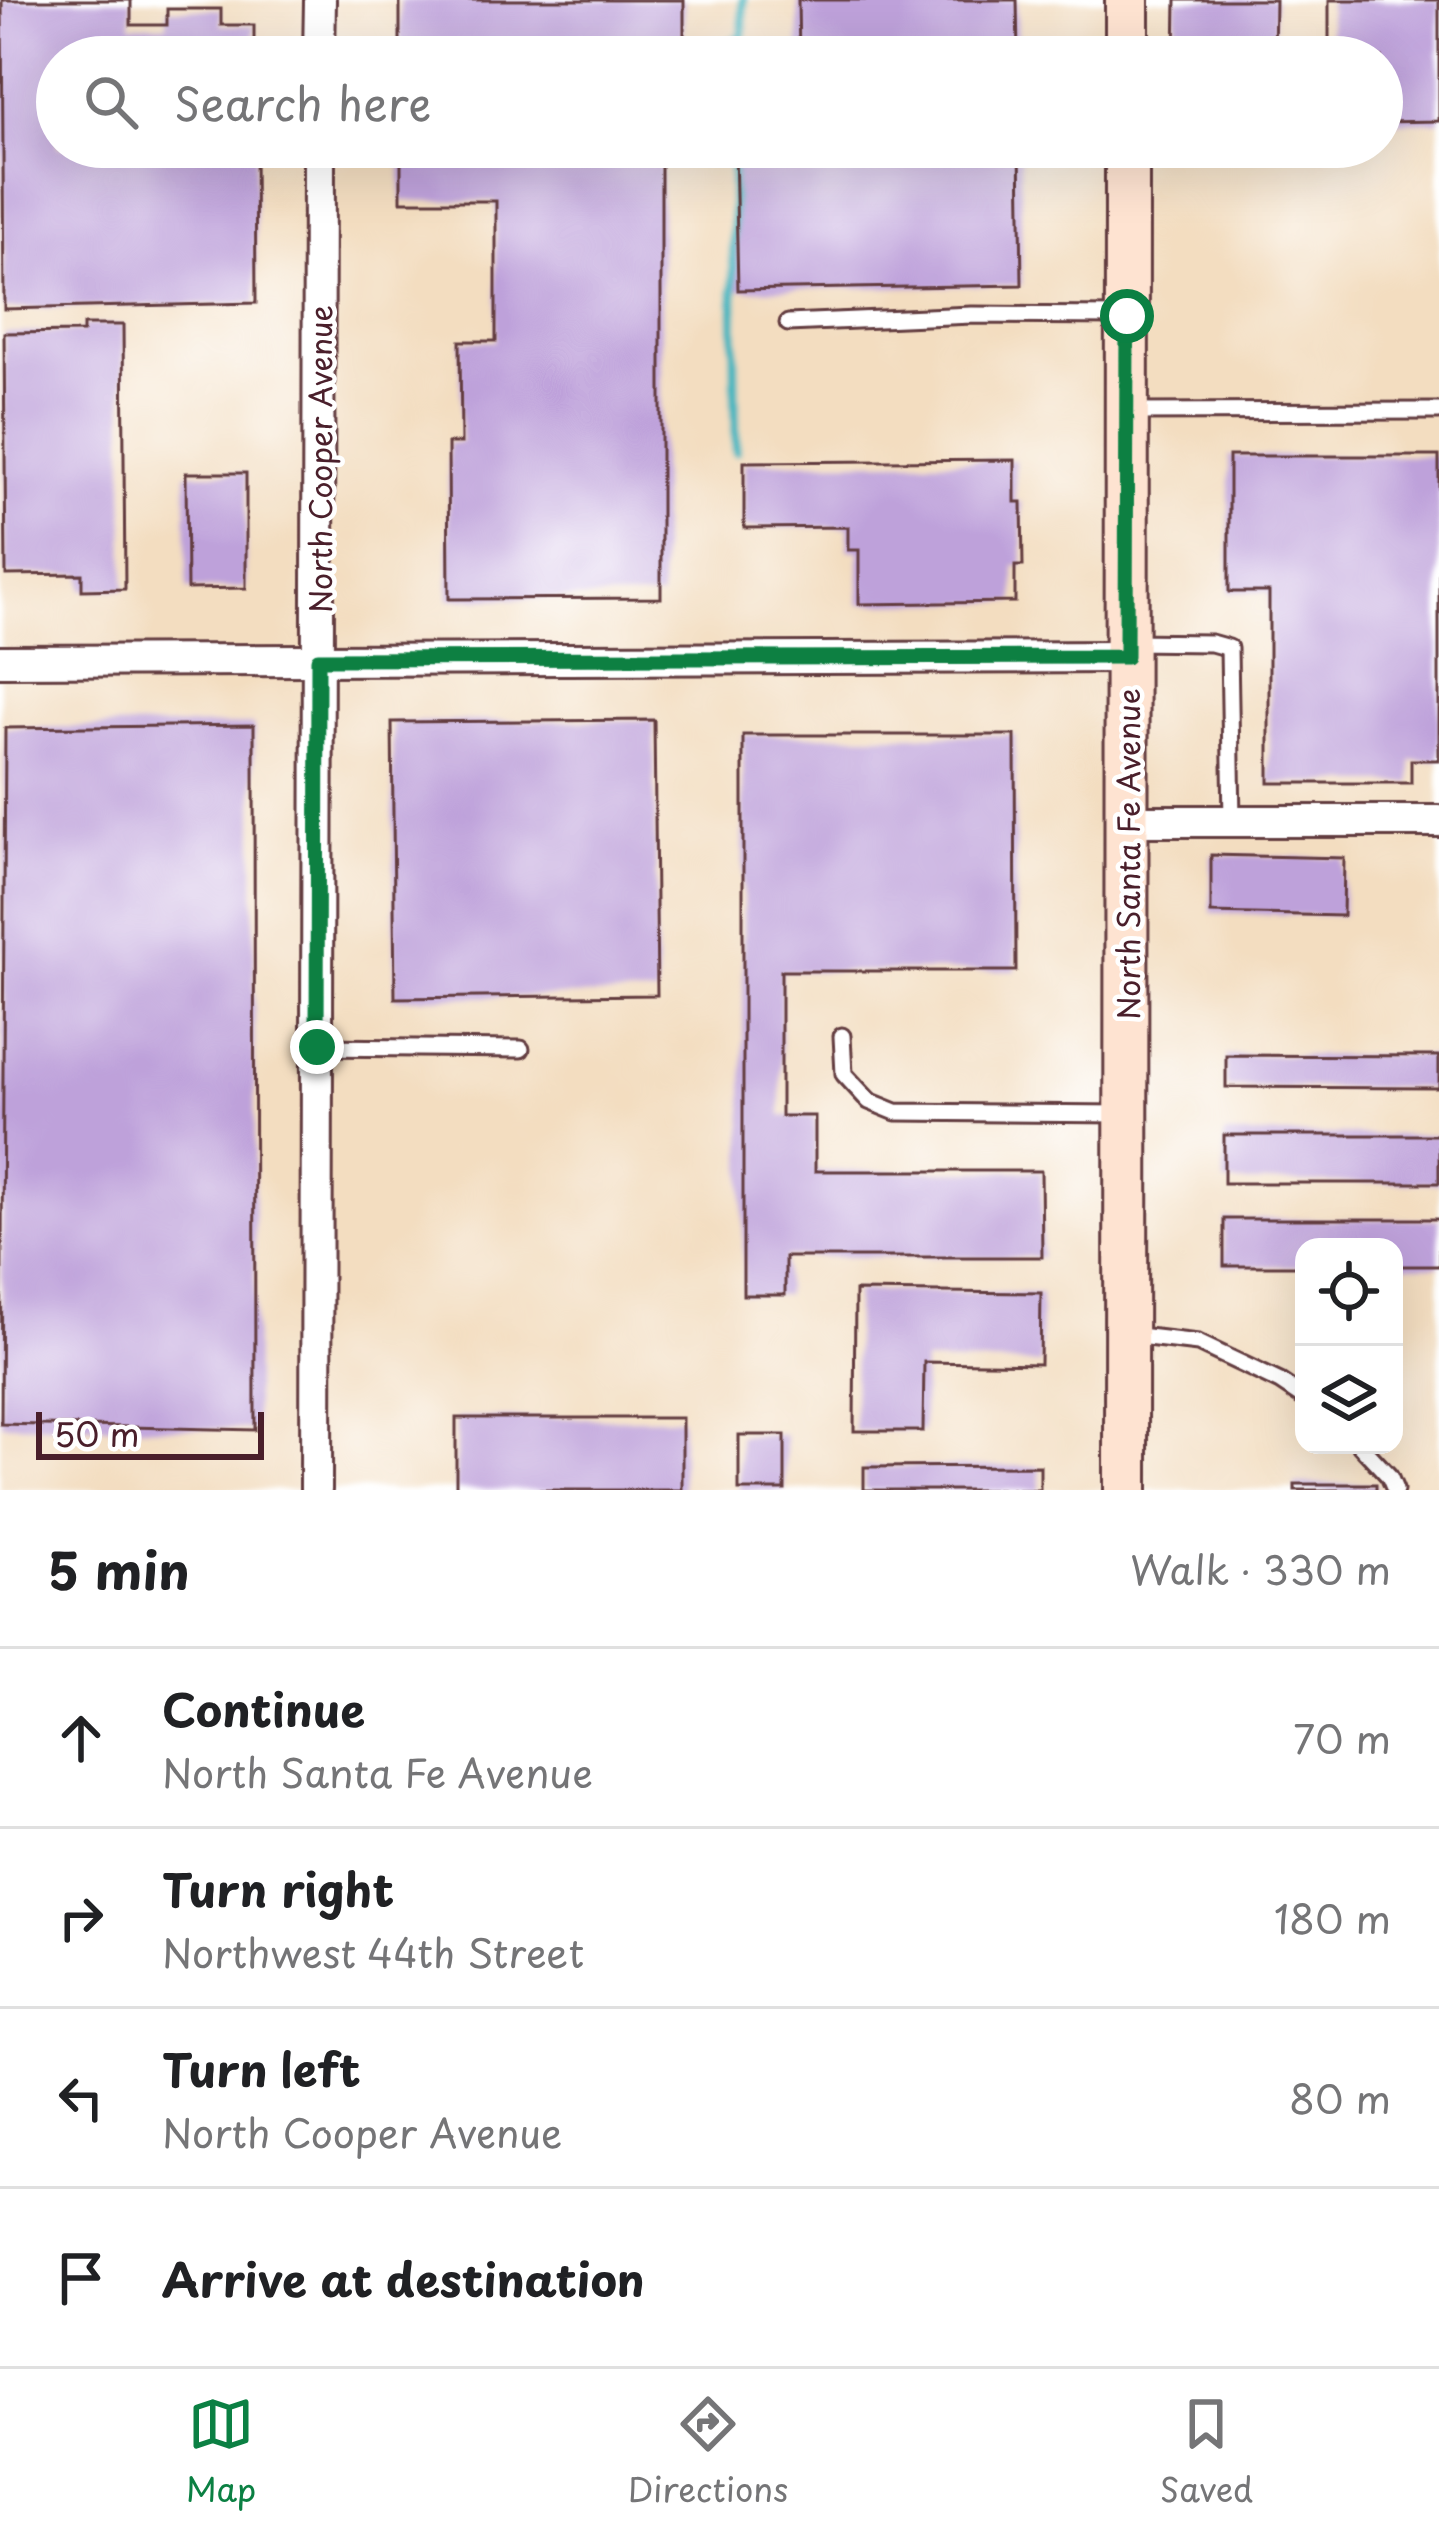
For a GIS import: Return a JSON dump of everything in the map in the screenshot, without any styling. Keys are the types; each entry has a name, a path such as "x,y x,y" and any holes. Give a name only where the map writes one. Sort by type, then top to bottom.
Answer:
{"main road":[{"path":"1127,0 1127,36"},
{"name":"North Santa Fe Avenue","path":"1126,1490 1127,168"}],"street":[{"path":"320,0 320,36"},
{"name":"North Cooper Avenue","path":"316,1490 319,168"},
{"path":"0,661 1126,649"},
{"path":"1127,821 1439,821"}],"lane":[{"path":"788,323 972,315 1127,316"},
{"path":"1127,412 1439,411"},
{"path":"1126,649 1211,643 1229,648 1232,821"},
{"path":"842,1036 844,1074 869,1101 896,1112 1127,1114"},
{"path":"317,1047 521,1049"},
{"path":"1127,1334 1198,1343 1295,1392"},
{"path":"1368,1454 1395,1490"}],"building":[{"path":"2,0 131,0 131,25 167,25 167,9 221,9 221,25 254,25 254,36 36,36 36,168 255,168 256,303 4,309"},
{"path":"400,0 684,0 684,36 400,36"},
{"path":"798,0 1017,0 1018,36 799,36"},
{"path":"1176,0 1275,0 1274,36 1175,36"},
{"path":"1329,0 1439,0 1439,121 1403,122 1403,36 1329,36"},
{"path":"401,168 661,168 661,598 449,599 448,443 461,443 460,341 496,341 496,201 401,201"},
{"path":"735,168 1020,168 1022,285 738,290"},
{"path":"83,325 123,325 125,589 82,590 82,574 6,575 4,333 83,332"},
{"path":"1229,456 1439,456 1439,760 1411,760 1411,783 1269,783 1269,592 1229,592"},
{"path":"1015,460 1015,502 1022,502 1023,566 1015,566 1015,602 859,604 859,550 848,550 848,527 744,528 744,462"},
{"path":"186,473 246,473 246,588 187,589"},
{"path":"654,720 657,995 395,998 392,722"},
{"path":"254,725 255,1430 1,1424 5,728"},
{"path":"743,735 1015,735 1016,971 781,971 781,1116 815,1116 815,1171 1041,1171 1042,1257 785,1257 785,1295 743,1295"},
{"path":"1211,855 1344,858 1343,916 1211,913"},
{"path":"1226,1055 1439,1056 1439,1088 1226,1087"},
{"path":"1224,1135 1439,1135 1439,1183 1224,1183"},
{"path":"1224,1219 1439,1219 1439,1266 1403,1266 1403,1238 1295,1238 1295,1266 1224,1266"},
{"path":"855,1291 1041,1293 1040,1364 924,1362 923,1431 854,1431"},
{"path":"456,1418 682,1418 682,1490 456,1490"},
{"path":"739,1435 785,1435 785,1490 739,1490"},
{"path":"1040,1466 1040,1490 864,1490 864,1467"},
{"path":"1295,1484 1376,1484 1376,1490 1295,1490"}],"waterway":[{"path":"741,36 743,0"},
{"path":"732,168 736,451"}],"route":[{"path":"317,1047 318,659 1126,657 1127,316"}]}
